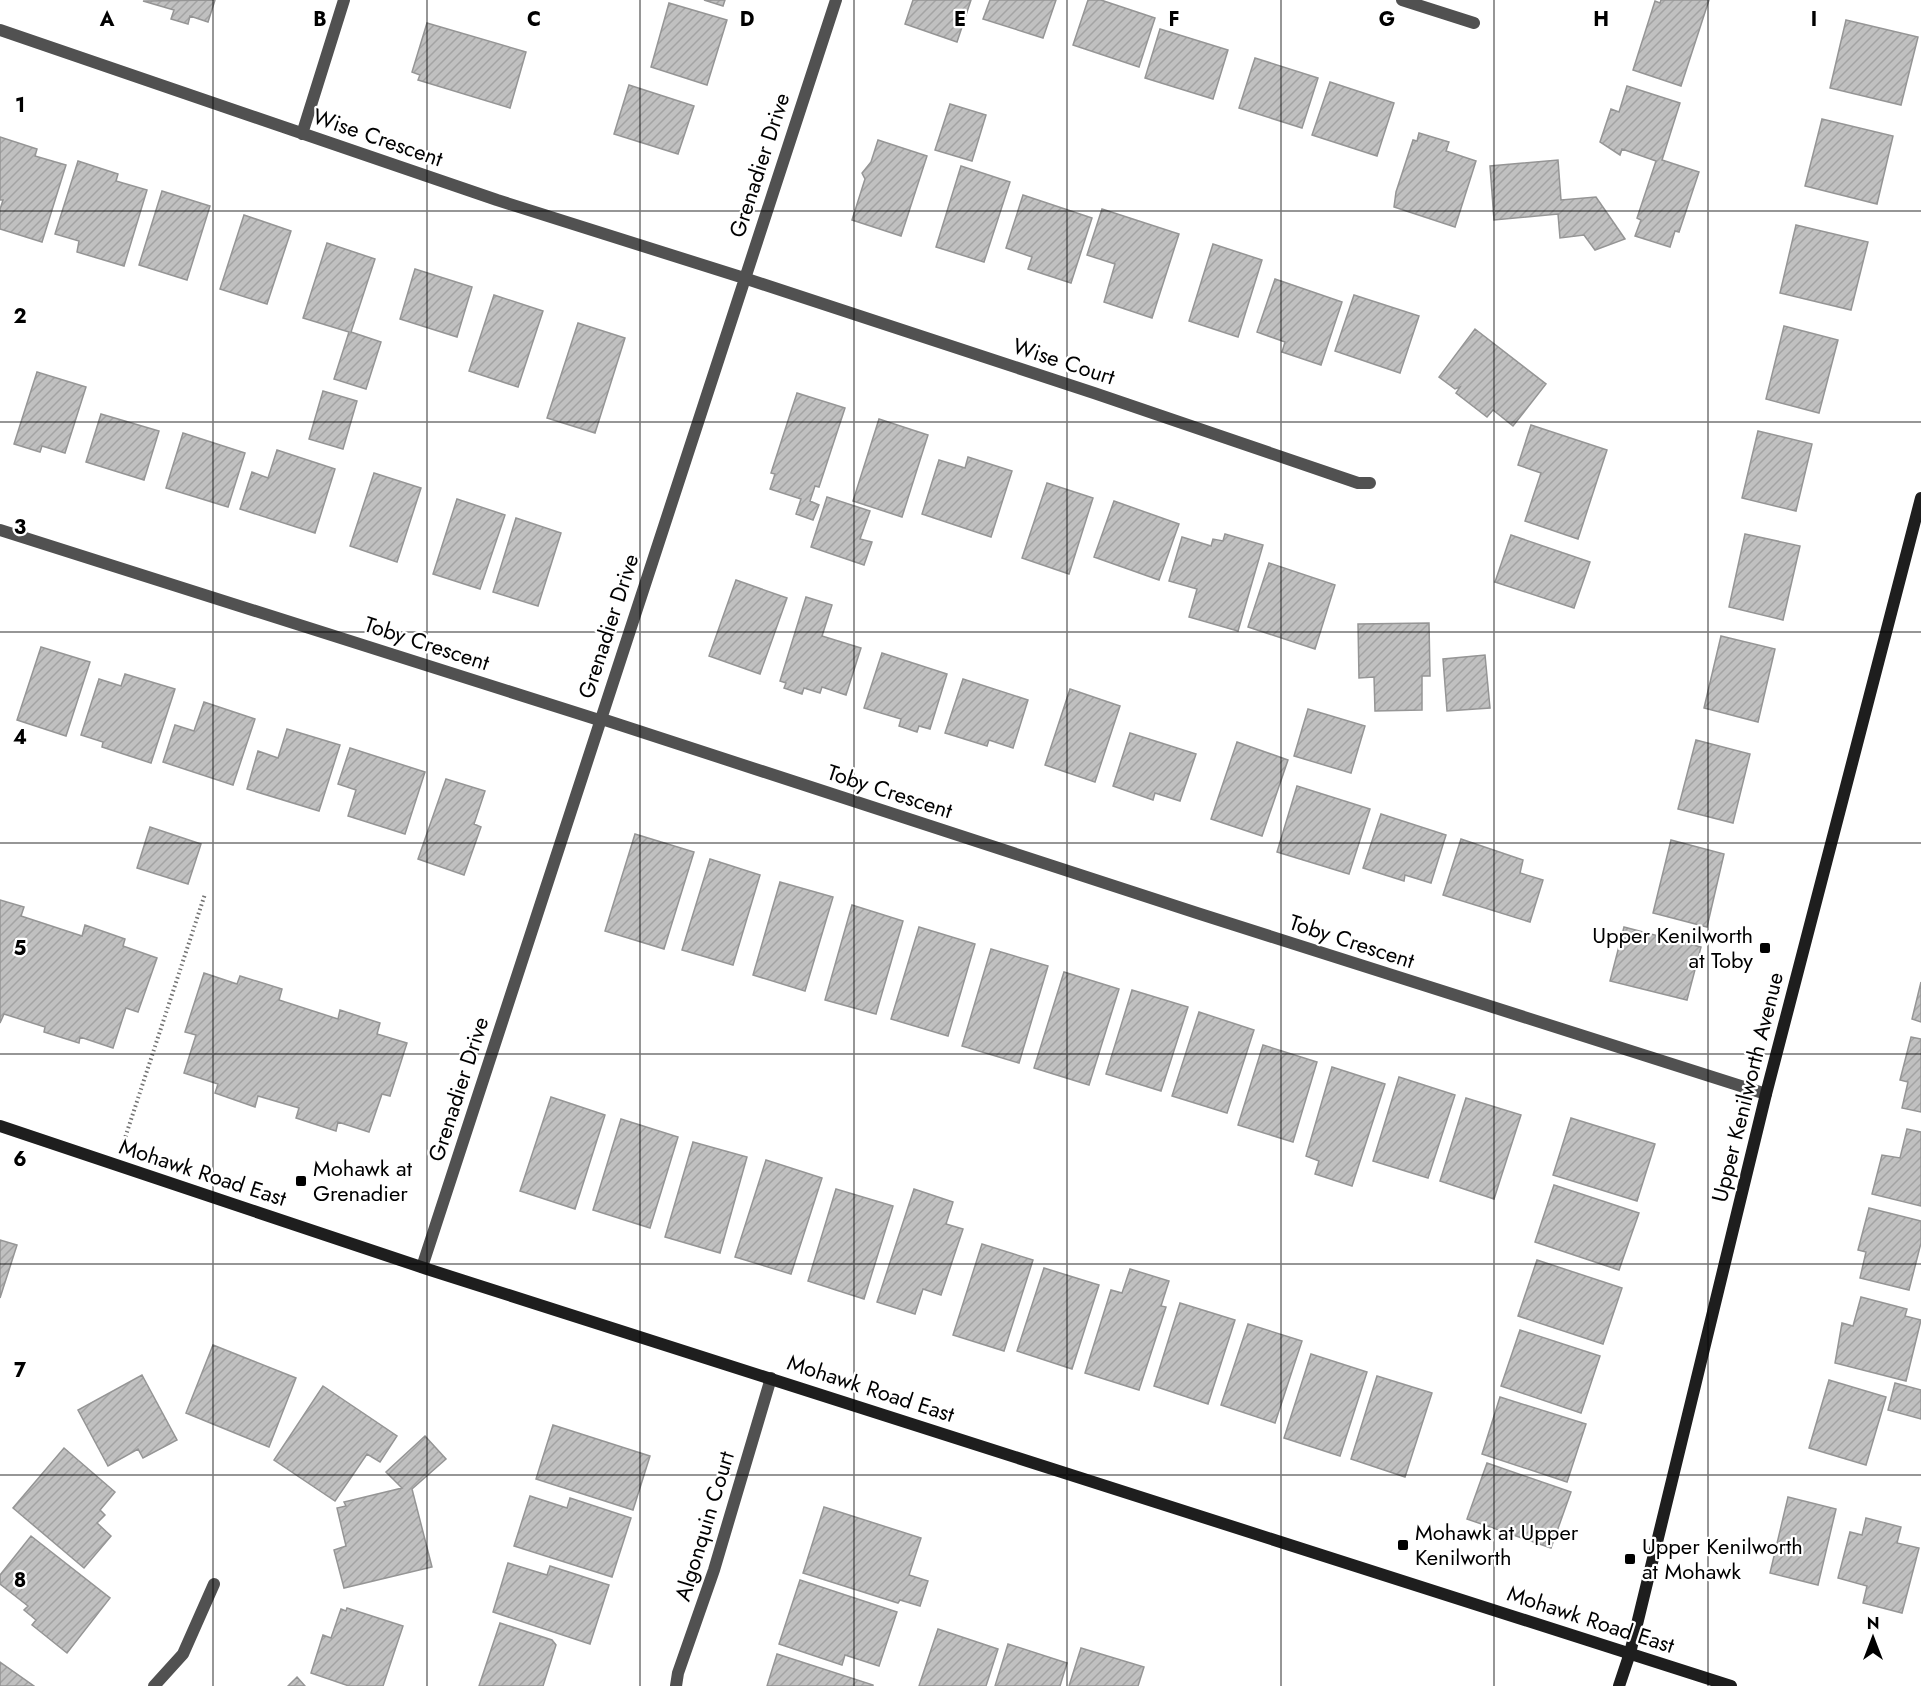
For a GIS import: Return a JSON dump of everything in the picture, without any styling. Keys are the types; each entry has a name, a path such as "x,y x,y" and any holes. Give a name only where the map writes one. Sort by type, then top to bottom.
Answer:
{"main road":[{"name":"Upper Kenilworth Avenue","path":"1619,1686 1630,1653 1766,1094 1921,498"},
{"name":"Mohawk Road East","path":"0,1126 422,1267 1731,1686"}],"street":[{"path":"302,134 344,0"},
{"name":"Grenadier Drive","path":"422,1267 836,0"},
{"path":"1402,0 1474,23"},
{"name":"Wise Crescent","path":"0,30 497,200 744,278"},
{"name":"Wise Court","path":"744,278 1358,483 1370,483"},
{"name":"Toby Crescent","path":"0,530 616,724 1197,913 1766,1094"},
{"name":"Algonquin Court","path":"676,1686 678,1673 714,1569 771,1378"},
{"path":"154,1686 183,1654 214,1584"}],"path":[{"path":"116,1165 205,894"}],"building":[{"path":"215,0 208,22 190,16 188,24 171,19 174,10 143,1"},
{"path":"704,0 725,0 723,6"},
{"path":"913,0 971,0 957,42 905,24"},
{"path":"990,0 1056,0 1043,38 983,19"},
{"path":"1088,0 1101,0 1155,18 1139,67 1073,45"},
{"path":"1661,0 1709,0 1681,86 1633,70 1655,1 1660,3"},
{"path":"669,3 727,20 707,85 651,67"},
{"path":"1846,20 1918,37 1901,105 1830,88"},
{"path":"427,23 526,52 510,108 418,80 420,75 412,72"},
{"path":"1160,29 1228,50 1213,99 1145,78"},
{"path":"1255,58 1318,78 1302,128 1239,108"},
{"path":"1330,82 1394,103 1377,156 1312,135"},
{"path":"629,85 694,106 678,154 614,134"},
{"path":"1627,86 1680,103 1662,160 1699,172 1679,232 1675,231 1670,247 1635,236 1641,220 1637,218 1656,161 1622,149 1620,155 1600,142 1611,109 1619,112"},
{"path":"950,104 986,115 972,161 935,150"},
{"path":"1822,119 1893,136 1877,204 1805,186"},
{"path":"1419,133 1449,142 1446,151 1476,161 1455,227 1394,207 1396,192 1413,140 1417,141"},
{"path":"0,137 37,149 35,156 66,165 42,242 0,229 0,209 3,200 0,200"},
{"path":"878,140 927,156 901,236 852,220 865,179 862,173 871,162"},
{"path":"1558,160 1561,200 1596,197 1625,239 1595,250 1584,235 1560,238 1558,214 1494,220 1490,166"},
{"path":"78,161 118,174 116,181 147,190 124,266 77,252 79,241 55,234"},
{"path":"961,166 1010,182 984,262 936,247"},
{"path":"162,191 210,206 187,280 139,265"},
{"path":"1023,195 1092,218 1071,283 1028,269 1032,257 1006,248"},
{"path":"1102,209 1179,234 1152,318 1104,302 1115,264 1087,255"},
{"path":"244,215 291,231 267,304 220,289"},
{"path":"1796,225 1868,242 1851,310 1780,293"},
{"path":"327,243 375,259 351,332 381,342 366,389 334,379 349,332 303,318"},
{"path":"1213,244 1262,260 1238,337 1189,321"},
{"path":"415,269 472,287 457,337 400,319"},
{"path":"1275,279 1342,302 1321,365 1282,352 1285,342 1257,332"},
{"path":"494,295 543,311 518,387 469,371"},
{"path":"1354,295 1419,316 1400,373 1335,351"},
{"path":"578,323 625,338 595,433 547,418"},
{"path":"1784,326 1838,340 1819,413 1766,399"},
{"path":"1475,329 1546,384 1513,426 1493,410 1487,417 1456,393 1460,387 1455,389 1439,377"},
{"path":"37,372 86,387 65,453 42,446 40,452 14,444"},
{"path":"323,391 357,401 343,449 309,439"},
{"path":"797,393 845,408 819,487 815,486 810,501 819,505 813,520 796,514 801,499 770,489 775,474 771,473"},
{"path":"101,414 159,431 144,480 86,462"},
{"path":"879,419 928,435 902,517 853,501"},
{"path":"1531,425 1607,450 1578,539 1525,521 1541,473 1518,465"},
{"path":"1758,431 1812,444 1796,511 1742,498"},
{"path":"183,433 245,453 228,507 166,488"},
{"path":"277,450 335,469 315,533 240,509 252,472 268,478"},
{"path":"968,457 1012,471 991,537 922,514 939,460 965,468"},
{"path":"374,473 421,488 397,562 350,546"},
{"path":"1047,483 1093,498 1069,574 1022,558"},
{"path":"827,497 870,511 860,539 872,542 864,565 811,547"},
{"path":"457,499 505,515 480,589 433,574"},
{"path":"1114,501 1179,524 1159,580 1094,557"},
{"path":"516,518 561,533 538,606 493,592"},
{"path":"1225,534 1263,545 1238,631 1189,617 1197,589 1169,581 1182,537 1211,546 1213,539 1223,541"},
{"path":"1745,534 1800,546 1783,620 1729,607"},
{"path":"1511,535 1590,562 1574,608 1495,582"},
{"path":"1269,563 1335,585 1315,649 1248,627"},
{"path":"736,580 787,598 760,674 709,656"},
{"path":"806,597 832,605 822,636 861,648 846,695 822,687 820,693 804,688 802,694 784,688 786,683 780,681"},
{"path":"1429,623 1430,676 1422,676 1422,710 1375,711 1374,677 1359,678 1358,624"},
{"path":"1721,636 1775,649 1758,722 1704,708"},
{"path":"41,647 90,662 66,736 17,720"},
{"path":"882,653 947,674 930,729 919,726 917,732 899,726 901,719 864,708"},
{"path":"1485,655 1490,708 1447,711 1443,659"},
{"path":"125,674 175,689 151,763 102,747 103,742 81,735 99,679 121,686"},
{"path":"963,679 1028,700 1013,748 989,740 987,746 945,733"},
{"path":"1070,689 1120,706 1095,782 1045,765"},
{"path":"204,702 255,719 233,785 163,762 175,725 194,731"},
{"path":"1308,709 1365,726 1351,773 1294,756"},
{"path":"287,729 340,745 319,811 247,789 258,751 278,758"},
{"path":"1130,733 1196,754 1180,801 1155,793 1153,800 1113,786"},
{"path":"1696,740 1750,754 1733,823 1678,809"},
{"path":"1237,742 1288,760 1262,836 1211,819"},
{"path":"350,748 425,772 405,834 348,816 356,790 338,784"},
{"path":"446,779 485,791 474,824 481,827 464,875 418,859"},
{"path":"1297,786 1370,809 1349,874 1277,852"},
{"path":"1381,814 1446,835 1431,883 1405,875 1404,881 1363,868"},
{"path":"150,827 201,844 188,884 137,868"},
{"path":"635,834 694,852 664,949 605,931"},
{"path":"1461,839 1523,860 1520,873 1543,880 1530,922 1443,895"},
{"path":"1671,840 1724,854 1707,927 1653,913"},
{"path":"710,859 760,875 733,965 682,950"},
{"path":"780,882 833,897 805,991 753,975"},
{"path":"0,900 24,907 21,916 82,936 85,925 125,939 123,946 157,958 138,1012 126,1008 113,1048 80,1037 79,1043 44,1032 45,1027 4,1014 0,1023"},
{"path":"852,905 903,921 876,1014 825,1000"},
{"path":"919,927 975,944 948,1036 891,1019"},
{"path":"1624,927 1701,947 1687,1000 1610,981"},
{"path":"991,949 1048,966 1019,1063 962,1046"},
{"path":"1064,972 1119,989 1089,1085 1034,1068"},
{"path":"204,973 237,984 240,976 282,989 279,1000 338,1019 340,1010 380,1023 377,1034 407,1043 390,1096 382,1094 369,1132 338,1122 336,1131 296,1118 299,1108 258,1096 255,1107 215,1093 218,1084 184,1073 196,1035 185,1032"},
{"path":"1921,982 1921,1022 1912,1019"},
{"path":"1132,990 1188,1007 1161,1091 1106,1074"},
{"path":"1199,1012 1254,1030 1227,1113 1172,1096"},
{"path":"1911,1037 1921,1039 1921,1112 1902,1108 1908,1082 1900,1080"},
{"path":"1263,1045 1317,1062 1293,1142 1238,1125"},
{"path":"1332,1067 1385,1084 1352,1186 1315,1174 1319,1161 1306,1156"},
{"path":"1399,1077 1455,1095 1428,1178 1373,1161"},
{"path":"551,1097 605,1115 575,1209 520,1191"},
{"path":"1466,1098 1521,1115 1494,1199 1440,1181"},
{"path":"1571,1118 1655,1144 1637,1201 1553,1175"},
{"path":"621,1119 678,1137 650,1228 593,1210"},
{"path":"1907,1129 1921,1132 1921,1206 1872,1194 1882,1155 1900,1158"},
{"path":"693,1142 747,1157 720,1253 665,1237"},
{"path":"766,1160 822,1178 791,1274 735,1257"},
{"path":"1554,1185 1639,1213 1619,1270 1535,1242"},
{"path":"836,1189 893,1206 864,1299 808,1281"},
{"path":"914,1189 953,1202 946,1224 963,1229 941,1295 923,1289 915,1314 877,1302"},
{"path":"1869,1208 1921,1221 1921,1243 1909,1290 1860,1278 1866,1252 1858,1250"},
{"path":"0,1240 17,1245 0,1298"},
{"path":"982,1244 1033,1260 1004,1351 953,1335"},
{"path":"1537,1260 1622,1288 1603,1344 1518,1316"},
{"path":"1044,1268 1099,1285 1072,1369 1017,1351"},
{"path":"1130,1269 1169,1281 1161,1306 1166,1307 1139,1390 1085,1373 1111,1290 1122,1293"},
{"path":"1861,1297 1907,1309 1905,1316 1921,1320 1906,1381 1835,1363 1842,1323 1853,1326"},
{"path":"1180,1303 1235,1320 1208,1404 1154,1386"},
{"path":"1248,1324 1302,1341 1275,1423 1221,1405"},
{"path":"1520,1330 1600,1356 1581,1413 1501,1386"},
{"path":"213,1345 296,1378 269,1447 186,1413"},
{"path":"1311,1354 1367,1372 1340,1456 1284,1438"},
{"path":"142,1375 177,1440 143,1458 138,1449 108,1466 78,1410"},
{"path":"1377,1376 1432,1393 1405,1477 1351,1459"},
{"path":"1829,1380 1886,1397 1866,1465 1809,1448"},
{"path":"1895,1383 1921,1390 1921,1419 1888,1410"},
{"path":"323,1386 397,1436 380,1462 367,1454 335,1501 274,1460"},
{"path":"1500,1397 1586,1424 1567,1482 1482,1454"},
{"path":"553,1425 650,1456 633,1510 536,1479"},
{"path":"425,1436 446,1459 412,1489 432,1567 344,1588 334,1550 346,1546 337,1508 346,1506 344,1502 402,1488 386,1472"},
{"path":"64,1448 115,1492 100,1510 105,1515 97,1523 111,1536 84,1568 13,1508"},
{"path":"1487,1463 1571,1492 1551,1548 1467,1519"},
{"path":"530,1496 567,1508 570,1498 631,1518 612,1577 514,1546"},
{"path":"1788,1497 1836,1509 1818,1585 1770,1573"},
{"path":"824,1507 921,1538 909,1575 928,1581 920,1606 900,1600 898,1603 803,1573"},
{"path":"1866,1518 1901,1527 1897,1543 1919,1548 1902,1613 1863,1603 1867,1586 1838,1578 1850,1532 1862,1535"},
{"path":"31,1536 110,1598 67,1653 32,1625 36,1620 24,1610 28,1606 0,1584 0,1575"},
{"path":"508,1563 547,1575 550,1566 609,1585 590,1644 493,1612"},
{"path":"800,1580 897,1612 879,1666 845,1655 842,1665 779,1644"},
{"path":"347,1608 403,1626 383,1686 349,1686 311,1673 323,1635 331,1638 341,1609 346,1611"},
{"path":"500,1623 552,1640 556,1645 543,1686 479,1686"},
{"path":"938,1629 998,1649 986,1686 919,1686"},
{"path":"1008,1644 1067,1663 1060,1686 995,1686"},
{"path":"1081,1648 1144,1667 1138,1686 1069,1686"},
{"path":"777,1654 873,1685 873,1686 767,1686"},
{"path":"0,1662 34,1686 0,1686"},
{"path":"297,1677 305,1686 288,1686"}],"place":[{"name":"Upper Kenilworth at Toby","path":"1765,948"},
{"name":"Mohawk at Grenadier","path":"301,1181"},
{"name":"Mohawk at Upper Kenilworth","path":"1403,1545"},
{"name":"Upper Kenilworth at Mohawk","path":"1630,1559"}]}
